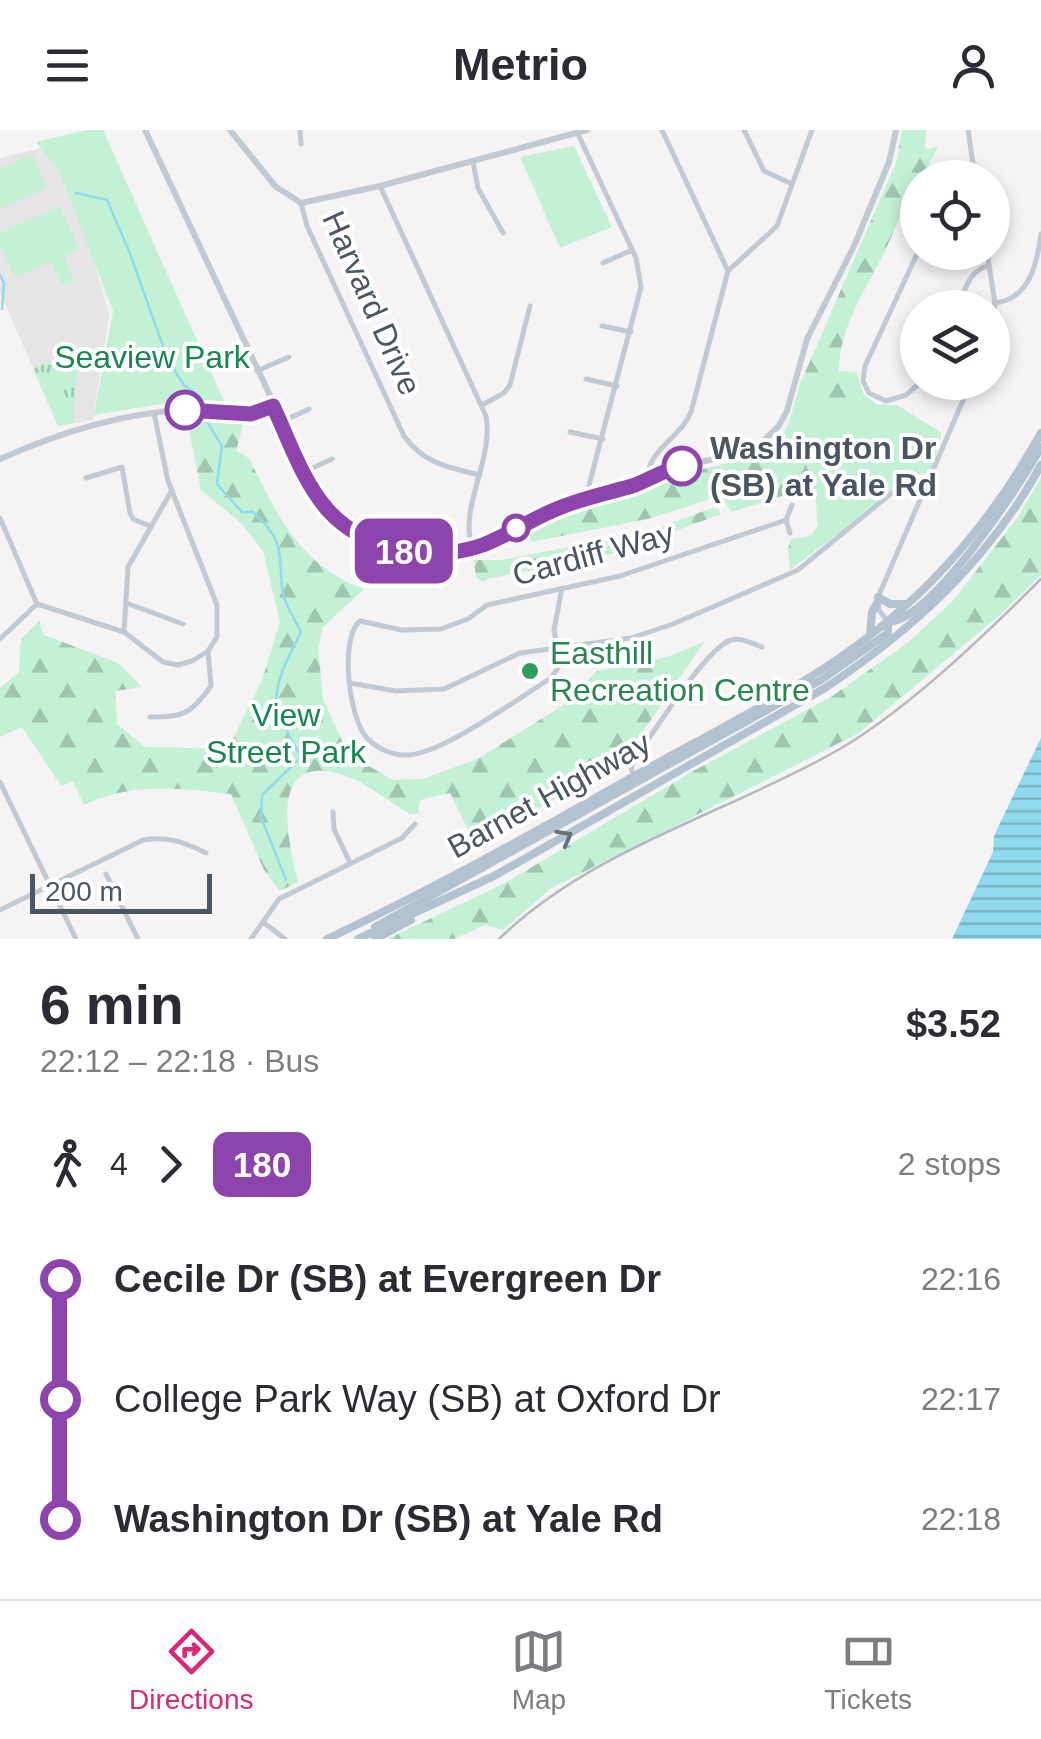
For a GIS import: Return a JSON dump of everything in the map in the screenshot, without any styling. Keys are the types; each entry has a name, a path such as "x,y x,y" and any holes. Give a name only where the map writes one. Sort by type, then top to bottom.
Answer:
{"main road":[{"name":"Barnet Highway","path":"326,939 471,868 635,780 802,681 888,622 950,562 985,519 1041,433"},
{"path":"361,938 382,922 635,780 821,680 888,633 888,622 910,614 956,568 1002,510 1041,447"},
{"name":"Barnet Highway","path":"374,939 580,828 825,688 882,650 934,606 972,566 1010,516 1041,465"},
{"path":"870,634 872,612 878,600 907,604"},
{"name":"Barnet Highway","path":"361,938 428,909"}],"street":[{"path":"145,130 304,472 326,508 351,530 376,544 436,553 472,547 590,496 635,485 661,471 749,450 778,427 790,403 807,339 890,162 896,130"},
{"name":"Harvard Drive","path":"230,130 275,186 301,203 307,226 404,436 414,449 439,465 480,475"},
{"path":"300,130 302,144"},
{"path":"662,130 728,271"},
{"path":"744,130 764,171 792,184"},
{"path":"646,478 655,452 687,421 728,271 774,230 812,130"},
{"path":"968,130 972,160"},
{"path":"301,203 582,132 632,250 641,287 588,489 590,496"},
{"path":"472,162 478,188 503,233"},
{"path":"380,186 482,406 488,432 468,532 472,547"},
{"path":"1010,299 1030,278 1041,234"},
{"path":"603,262 632,250"},
{"path":"900,291 862,378 868,393 886,401 900,398"},
{"path":"482,406 508,389 530,306"},
{"path":"602,326 632,332"},
{"path":"257,371 289,357"},
{"path":"586,379 617,386"},
{"path":"888,622 878,600 963,400"},
{"path":"0,459 102,424 154,412 251,414 273,406"},
{"path":"281,422 310,409"},
{"path":"0,518 38,604 124,632 163,662 178,665 208,651 217,637 216,605 172,490 154,412"},
{"path":"570,432 603,439"},
{"path":"304,472 332,459"},
{"path":"86,478 122,466 130,513 133,519 150,526"},
{"path":"562,588 555,620 558,646 560,665 551,678 444,744 415,754 392,754 369,741 359,726 350,683 396,692 444,688 520,653 558,646 642,634 789,574 906,482 919,478 929,483"},
{"path":"124,632 128,567 172,490"},
{"path":"790,532 786,520 792,505"},
{"name":"Cardiff Way","path":"350,683 351,635 360,621 402,630 434,630 468,619 486,605 620,576 786,520"},
{"path":"126,603 184,624"},
{"path":"0,640 38,604"},
{"path":"635,780 632,768 636,757 702,665 729,640 762,647"},
{"path":"150,718 184,715 199,702 211,686 208,651"},
{"path":"0,782 76,939"},
{"path":"333,812 334,829 350,863"},
{"path":"251,939 279,899 402,838 415,824"},
{"path":"0,910 143,840 178,840 206,853"},
{"path":"106,874 138,939"},
{"path":"262,922 285,939"}],"shaded area":[{"path":"62,143 109,315 93,420 58,426 0,292 0,158"}],"green space":[{"name":"Seaview Park","path":"103,130 225,403 168,403 94,415 113,311 59,171 36,142"},
{"path":"902,130 926,130 927,149 938,147 931,160 900,160 900,217 848,325 840,355 839,371 856,372 864,395 838,414 800,384 896,163"},
{"path":"574,146 612,227 560,248 520,157"},
{"path":"32,154 47,188 0,209 0,169"},
{"path":"60,206 79,249 64,257 74,280 62,286 51,262 15,278 0,245 0,233"},
{"path":"57,358 78,360 73,423 58,426 33,369"},
{"path":"800,384 822,392 838,414 864,395 878,405 897,405 942,433 932,468 928,473 907,476 841,531 835,496 826,483 810,474 789,422"},
{"name":"View Street Park","path":"187,420 244,421 236,451 249,458 293,536 323,567 364,589 323,627 318,648 323,699 348,754 393,780 423,779 477,759 562,706 597,671 667,657 704,642 622,762 475,844 450,793 420,800 418,814 410,814 352,778 319,771 302,775 292,787 288,804 290,844 298,882 280,891 264,870 231,794 138,790 84,805 73,781 61,786 22,727 0,737 0,688 19,672 21,639 39,621 44,635 118,663 142,687 115,691 117,724 145,747 228,749 262,680 280,622 263,551 241,523 201,490"},
{"path":"789,422 810,474 826,483 835,496 841,531 790,570 791,539 810,536 818,525 815,494 795,492 731,512 724,500 716,497 652,518 531,542 530,531 542,525 634,494 657,480 758,456 786,430"},
{"path":"1041,477 1041,575 1002,613 859,733 550,889 503,930 485,925 454,939 387,939 505,883 695,770 831,697 906,644 952,602 1018,517"},
{"path":"712,508 721,514 616,553 482,582 476,577 474,560 502,560 644,533"}],"water":[{"path":"1041,738 1041,939 952,939 993,852 994,836"}],"waterway":[{"path":"76,193 107,200 168,360 184,385 196,394"},
{"path":"0,275 4,283 2,309"},
{"path":"206,420 222,446 217,484 242,512 253,512 263,521 275,538 284,598 301,632 282,672 277,694 281,720 301,757 262,795 261,817 286,880"}],"railway":[{"path":"499,939 535,908 615,857 789,776 858,738 941,674 1041,579"}],"bus line":[{"name":"180","path":"185,410 251,414 273,406 326,508 351,530 376,544 404,551 436,553 479,546 560,507 635,485 658,472 682,466"}],"place":[{"name":"Washington Dr (SB) at Yale Rd","path":"682,466"},
{"name":"Easthill Recreation Centre","path":"530,671"}]}
